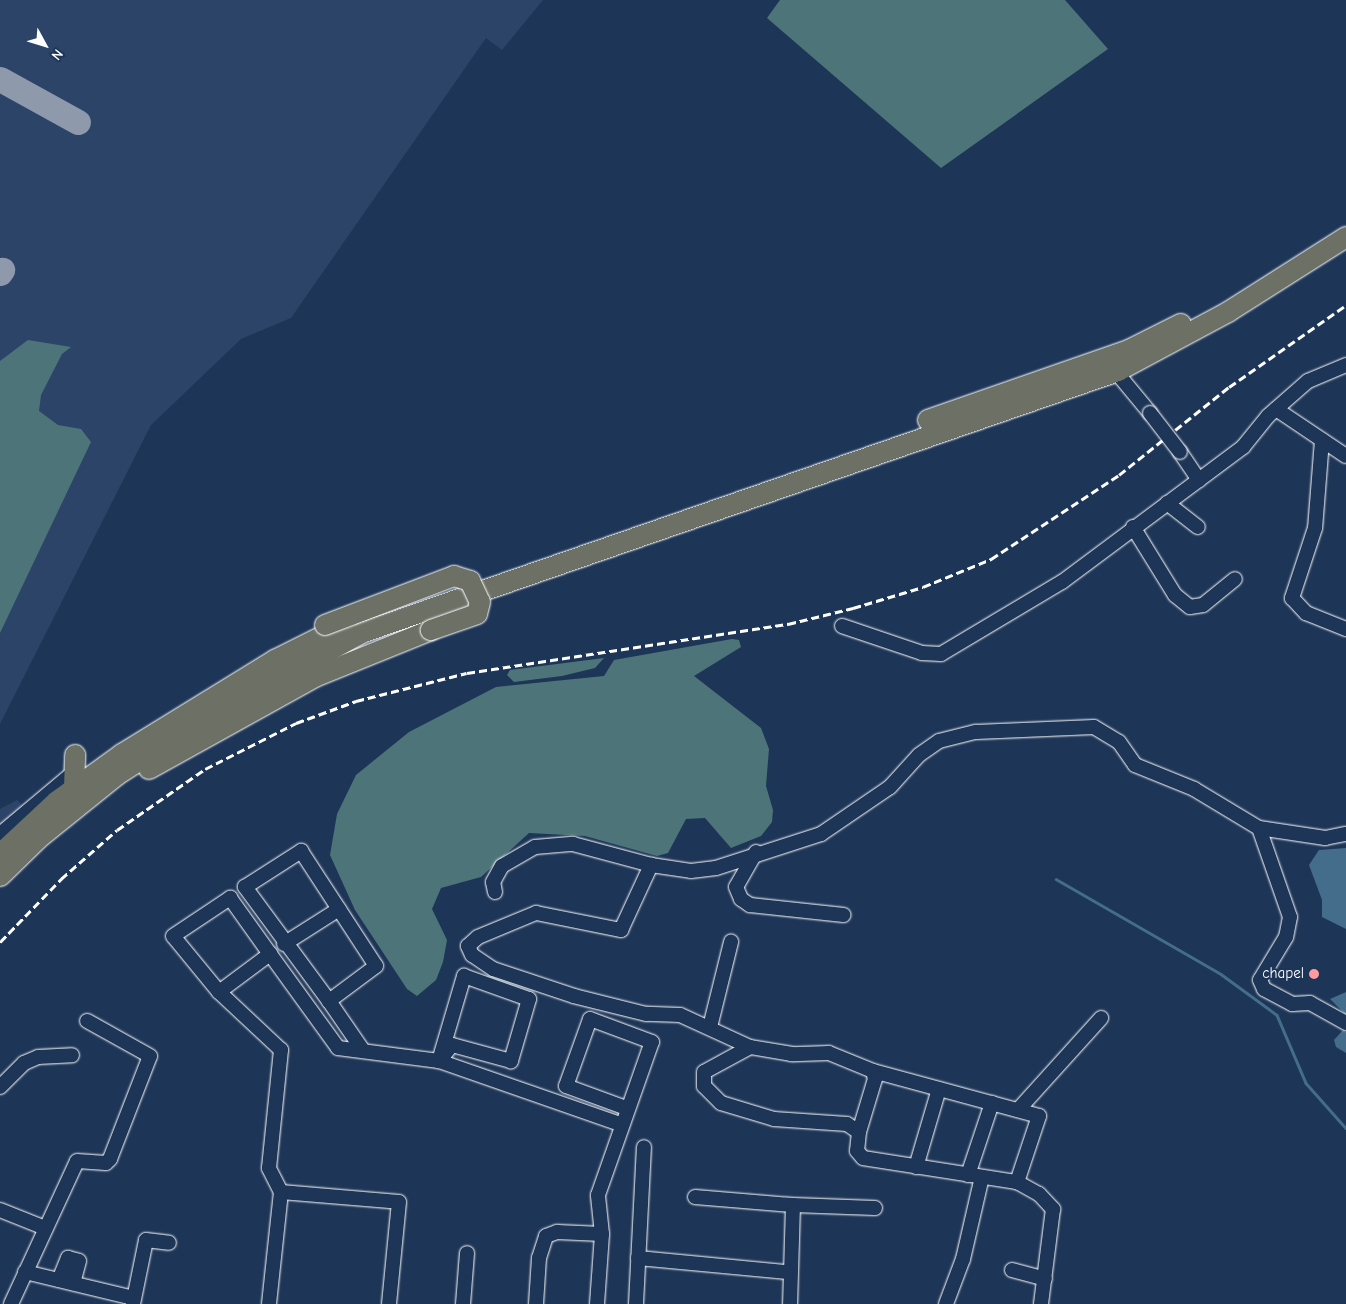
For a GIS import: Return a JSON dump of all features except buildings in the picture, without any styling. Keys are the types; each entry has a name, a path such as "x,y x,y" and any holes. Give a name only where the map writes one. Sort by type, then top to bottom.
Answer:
{"highway":[{"path":"75,772 275,660 392,605 1109,365 1165,334 1346,221"},
{"path":"0,876 94,793 219,710 364,632 1109,365 1228,312 1346,237"},
{"path":"0,854 75,772 152,721 325,625 454,576 467,578 475,587 480,605 470,619 370,652 233,720 120,786 94,793"}],"street":[{"path":"1109,365 1150,413 1199,480"},
{"path":"842,626 922,653 941,654 1024,609 1243,447 1276,409 1308,381 1346,365"},
{"path":"1276,409 1346,456"},
{"path":"1322,440 1315,528 1292,598 1306,613 1346,629"},
{"path":"1167,503 1198,527"},
{"path":"1133,527 1175,595 1190,606 1203,605 1235,579"},
{"path":"495,892 494,882 502,866 535,847 573,844 651,864 691,871 716,868 756,852 821,834 853,817 939,741 1020,727 1094,727 1120,742 1135,765 1194,789 1259,828 1325,838 1346,834"},
{"path":"0,834 75,772"},
{"path":"1259,828 1290,917 1286,937 1260,980 1264,989 1292,1004 1310,1004 1346,1023"},
{"path":"329,1001 376,966 301,851 245,887 284,944 329,1001 362,1049"},
{"path":"756,852 736,888 741,899 750,904 843,915"},
{"path":"651,864 621,930 536,913 478,937 468,946 472,955 493,969 541,986 646,1014 680,1015 710,1027 750,1047 829,1053 873,1071 1039,1116 1017,1182"},
{"path":"269,1304 281,1192 270,1168 281,1050 219,992 173,936 230,898 338,1048 362,1049 439,1061 620,1124"},
{"path":"284,944 339,909"},
{"path":"710,1027 731,942"},
{"path":"219,992 270,954"},
{"path":"464,976 529,999 511,1062 452,1045 439,1061 464,976"},
{"path":"1018,1110 1101,1018"},
{"path":"598,1304 602,1234 598,1195 620,1124 652,1042 590,1019 566,1086 626,1108"},
{"path":"11,1304 77,1161 106,1163 110,1159 150,1056 87,1021"},
{"path":"750,1047 704,1072 704,1086 722,1103 774,1119 847,1124 859,1132"},
{"path":"0,1087 24,1063 38,1057 72,1055"},
{"path":"873,1071 875,1080 859,1132 857,1151 863,1158 1017,1182 1038,1194 1053,1209 1041,1304"},
{"path":"916,1167 939,1089"},
{"path":"946,1304 963,1259 975,1176 992,1103"},
{"path":"636,1304 644,1147"},
{"path":"281,1192 399,1202 389,1304"},
{"path":"695,1197 792,1205 874,1208"},
{"path":"790,1304 787,1272 792,1205"},
{"path":"0,1210 45,1228"},
{"path":"536,1304 539,1258 546,1236 558,1232 602,1234"},
{"path":"25,1272 66,1281 133,1301 146,1240 169,1243"},
{"path":"463,1304 468,1253"},
{"path":"638,1258 787,1272"},
{"path":"1012,1270 1045,1279"}],"shaded area":[{"path":"0,0 543,0 502,50 486,38 291,318 241,339 151,425 0,724"},
{"path":"17,800 27,810 0,859 0,809"},
{"path":"1346,848 1346,929 1322,917 1322,900 1309,865 1319,850"},
{"path":"1346,992 1346,1015 1330,999"},
{"path":"1343,1030 1346,1032 1346,1053 1336,1047 1334,1040"}],"green space":[{"path":"780,0 1065,0 1108,49 941,168 767,18"},
{"path":"28,340 71,347 62,354 41,395 39,411 58,425 81,429 91,442 0,633 0,361"},
{"path":"732,639 739,640 741,647 694,676 761,728 769,749 766,786 773,810 772,822 761,836 731,848 705,818 686,819 668,853 657,856 585,836 529,833 481,877 441,888 432,909 447,940 443,962 436,980 417,996 407,989 355,910 330,855 337,814 356,775 409,732 496,687 604,676 614,660"},
{"path":"604,658 595,668 562,676 514,682 507,675 510,670"}],"waterway":[{"path":"1056,879 1221,974 1277,1015 1306,1083 1346,1128"}],"taxiway":[{"path":"0,79 78,122"}],"railway":[{"path":"0,942 61,879 117,830 205,769 296,723 356,701 467,673 788,624 853,608 923,587 991,559 1119,475 1229,387 1346,305"}],"place":[{"name":"chapel","path":"1314,974"}]}
